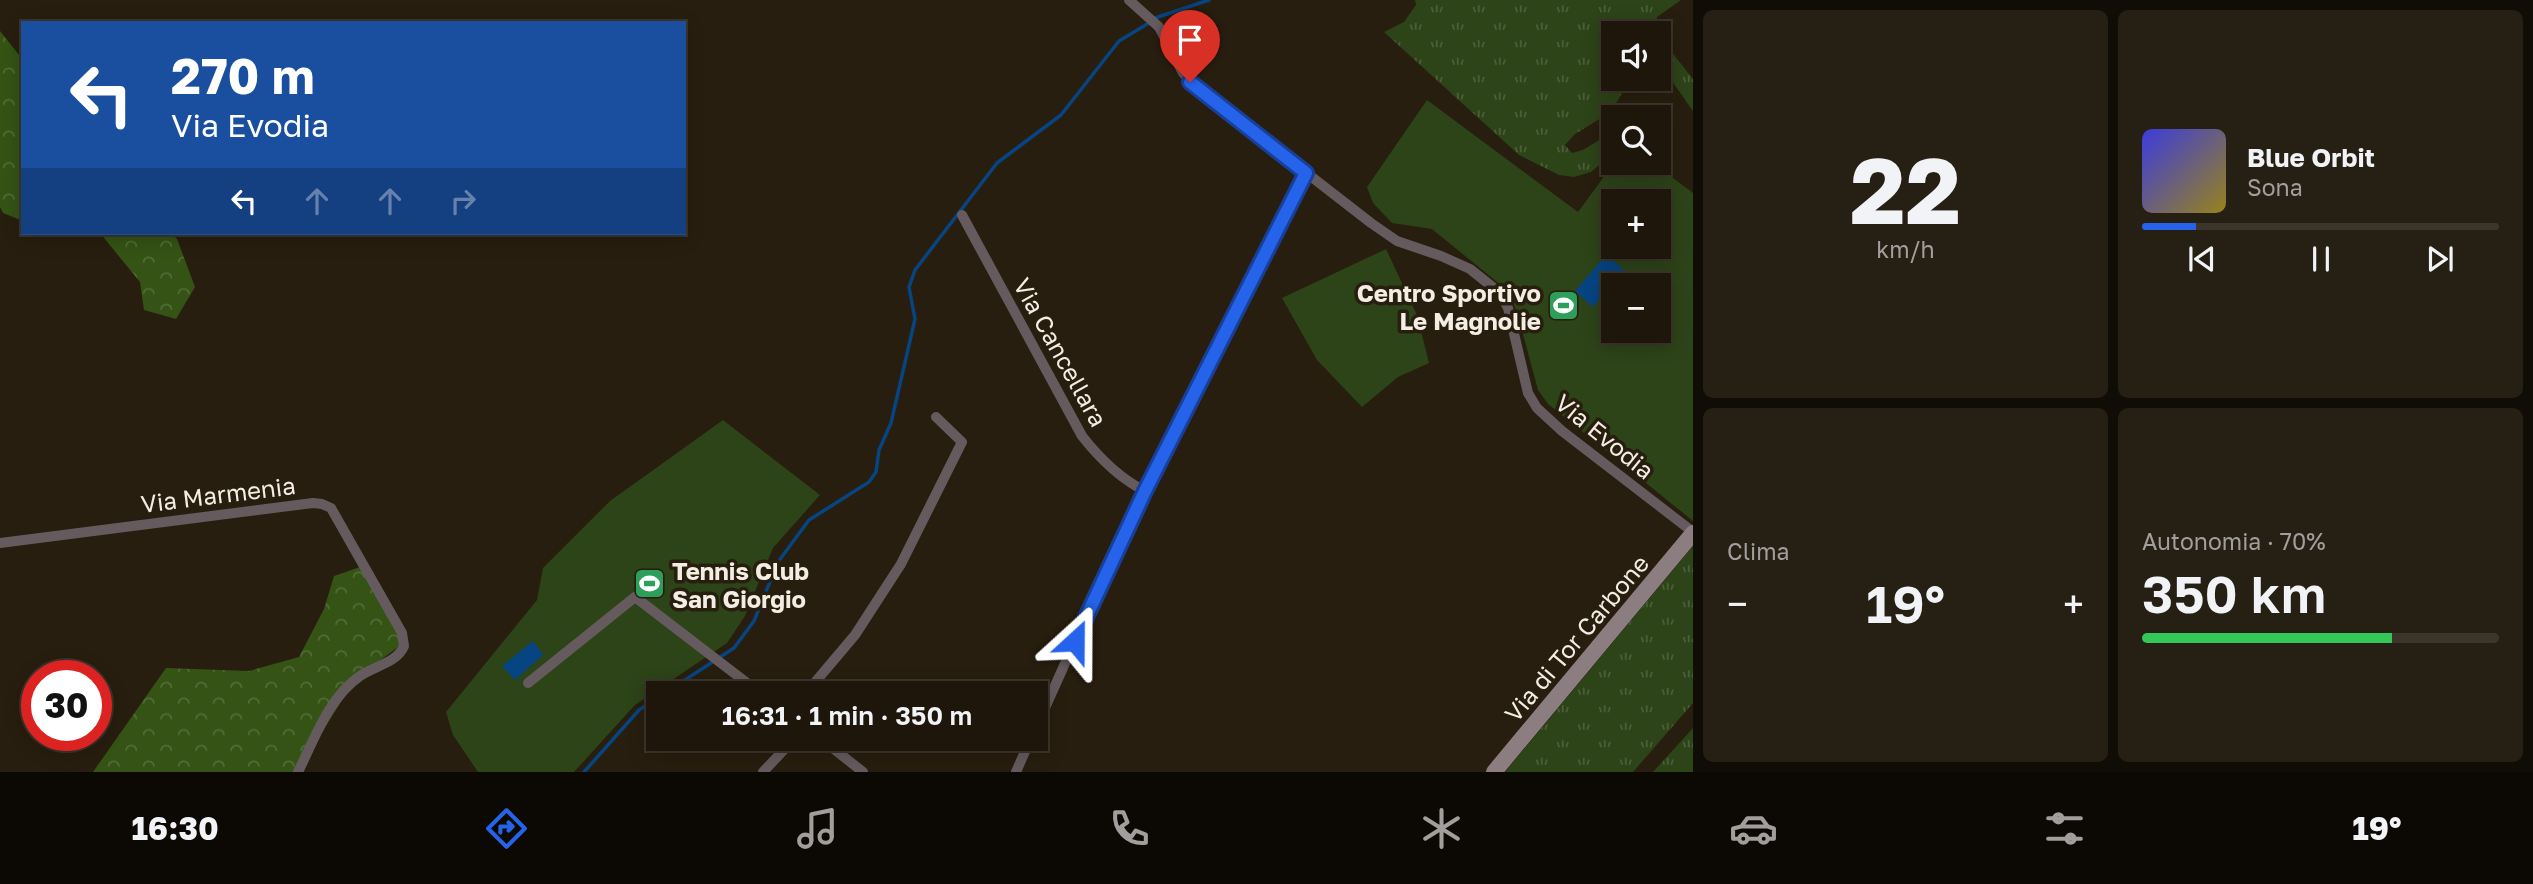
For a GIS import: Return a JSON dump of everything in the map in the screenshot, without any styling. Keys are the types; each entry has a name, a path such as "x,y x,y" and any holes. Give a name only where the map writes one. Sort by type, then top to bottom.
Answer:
{"main road":[{"name":"Via di Tor Carbone","path":"1494,772 1693,532"}],"street":[{"name":"Via Evodia","path":"1129,0 1159,27 1190,82 1306,173 1397,241 1441,256 1470,269 1489,282 1500,293 1508,308 1528,393 1537,408 1693,532"},
{"path":"1048,702 1145,491 1306,173"},
{"name":"Via Cancellara","path":"962,215 1082,436 1100,459 1124,480 1145,491"},
{"path":"816,681 855,635 901,564 962,442 936,416"},
{"name":"Via Marmenia","path":"0,543 322,504 331,508 405,642 397,657 365,672 348,686 322,724 298,772"},
{"path":"528,683 635,597 744,681"},
{"path":"763,772 782,751"},
{"path":"836,751 863,772"},
{"path":"1016,772 1025,751"}],"green space":[{"path":"1415,0 1681,0 1657,17 1657,21 1601,21 1601,91 1623,91 1615,105 1601,105 1601,118 1575,134 1565,145 1572,153 1583,150 1601,139 1601,163 1591,172 1574,177 1559,175 1519,155 1384,32 1404,22 1416,5"},
{"path":"0,31 21,57 21,220 3,213 0,207"},
{"path":"1671,51 1693,79 1693,111 1671,80"},
{"name":"Centro Sportivo Le Magnolie","path":"1427,100 1578,212 1605,175 1669,175 1693,193 1693,521 1548,404 1538,390 1517,312 1507,290 1432,229 1392,223 1373,203 1367,187"},
{"path":"102,235 173,235 177,239 195,287 176,319 144,310 140,282"},
{"name":"Centro Sportivo Le Magnolie","path":"1386,249 1417,315 1429,363 1398,377 1362,407 1317,360 1282,298"},
{"name":"Tennis Club San Giorgio","path":"723,420 820,495 773,548 745,616 727,643 671,681 646,681 646,698 635,705 574,772 478,772 453,735 446,712 537,600 543,568 610,501"},
{"path":"1693,546 1693,703 1633,772 1505,772"},
{"path":"363,566 405,642 356,678 297,772 93,772 108,751 112,751 112,745 166,668 249,671 299,657 324,609 334,576"},
{"path":"1693,728 1693,772 1653,772"}],"water":[{"path":"1603,259 1611,259 1624,270 1621,273 1601,273 1601,297 1593,307 1575,291"},
{"path":"533,641 543,655 515,680 502,666"}],"waterway":[{"path":"1155,18 1209,0"},
{"path":"683,681 734,648 754,621 778,562 809,520 869,482 876,472 879,450 891,423 915,319 909,287 915,270 997,163 1061,115 1119,41 1149,23"},
{"path":"584,772 639,710 646,706"}],"place":[{"name":"Centro Sportivo Le Magnolie","path":"1564,306"},
{"name":"Tennis Club San Giorgio","path":"649,584"}],"route":[{"path":"1075,641 1145,491 1306,173 1190,82"}]}
